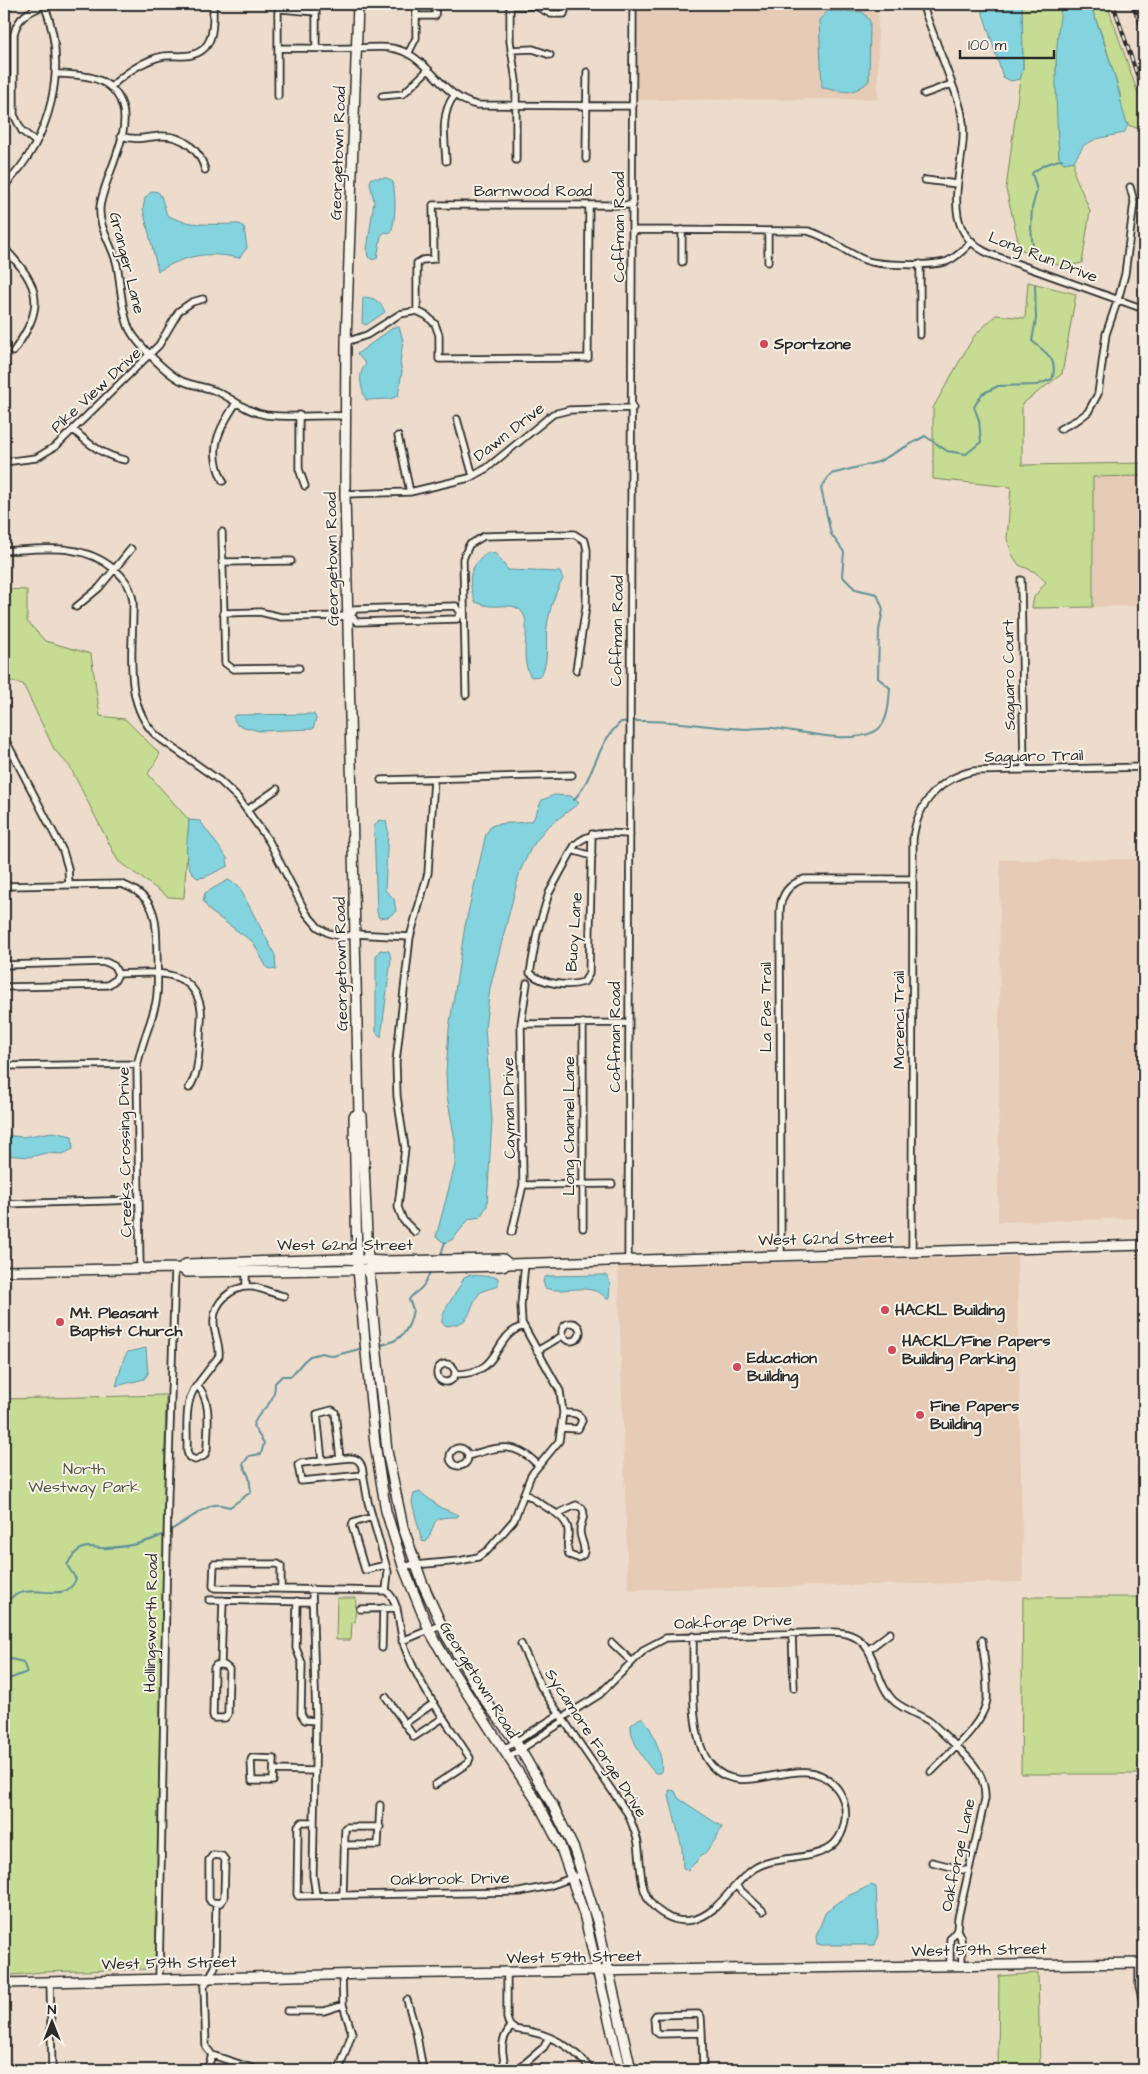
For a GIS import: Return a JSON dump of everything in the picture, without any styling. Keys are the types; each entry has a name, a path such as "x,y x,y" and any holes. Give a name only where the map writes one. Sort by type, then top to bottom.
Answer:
{"main road":[{"name":"Georgetown Road","path":"358,4 346,342 345,494 350,616 359,1114 362,1116 374,1325 391,1474 403,1527 422,1582 441,1625 482,1696 518,1746 558,1814 583,1874 594,1908 631,2070"},
{"name":"Georgetown Road","path":"359,1114 354,1116 357,1264 380,1479 386,1511 403,1566 429,1630 452,1670 507,1753 552,1827 584,1914 621,2070"},
{"name":"West 62nd Street","path":"420,1264 446,1268 502,1266 525,1263 1144,1245"},
{"name":"West 62nd Street","path":"4,1271 178,1268 186,1272 246,1266 420,1264 466,1258 503,1258 509,1264"},
{"name":"West 59th Street","path":"4,1982 342,1974 1142,1963"}],"street":[{"path":"4,186 21,167 36,142 51,106 56,74 53,34 46,4 23,16 17,23 14,34 14,115 22,131 36,142"},
{"path":"56,74 90,76 111,88 124,76 156,58 199,52 211,38 213,4"},
{"path":"408,54 416,40 416,4"},
{"path":"416,16 435,16 436,4"},
{"path":"516,160 516,78 511,50 510,5 538,5 558,15 564,14 567,4"},
{"name":"Coffman Road","path":"628,1260 634,4"},
{"name":"Long Run Drive","path":"922,4 961,110 964,128 956,199 957,214 962,228 981,250 1144,309"},
{"path":"278,96 277,13 281,10 316,12 316,48"},
{"path":"278,48 357,48 381,46 393,48 408,54 428,70 454,96 477,105 633,106"},
{"path":"511,50 533,49 550,56"},
{"path":"382,96 402,94 428,70"},
{"path":"586,72 586,159"},
{"path":"924,94 952,84"},
{"name":"Granger Lane","path":"111,88 120,99 124,123 102,200 101,220 116,262 128,324 136,340 150,353"},
{"path":"446,161 445,113 448,104 454,96"},
{"path":"121,136 136,139 166,136 180,140 196,152 205,170"},
{"path":"925,180 957,184"},
{"path":"1060,429 1082,418 1095,402 1100,388 1105,339 1125,274 1134,202 1130,187"},
{"name":"Barnwood Road","path":"417,311 417,263 422,260 434,259 433,205 633,205"},
{"path":"346,342 367,335 401,313 417,311 430,318 437,329 439,358 588,358 589,205"},
{"path":"633,230 816,232 866,261 879,264 933,264 949,260 961,253 972,241"},
{"path":"682,230 682,262"},
{"path":"768,231 768,262"},
{"path":"4,248 25,271 30,281 34,298 34,312 30,326 13,352"},
{"path":"920,264 920,335"},
{"path":"150,353 161,342 173,318 179,311 192,302 203,299"},
{"name":"Pike View Drive","path":"4,462 27,460 41,456 56,446 150,353 168,373 183,381 219,393 249,410 266,415 345,416"},
{"path":"223,481 216,459 217,439 222,426 236,403"},
{"name":"Dawn Drive","path":"345,494 410,492 474,476 487,468 553,414 569,410 633,408"},
{"path":"300,415 299,469 305,486"},
{"path":"457,419 474,476"},
{"path":"74,430 95,448 108,455 125,460"},
{"path":"398,436 410,492"},
{"path":"222,532 224,659 227,666 233,669 299,668"},
{"path":"466,695 463,559 474,541 487,536 572,534 581,537 587,548 586,607 576,670"},
{"path":"76,607 92,594 131,549"},
{"path":"4,550 77,550 98,557 115,569 127,582 132,596 133,688 141,717 158,737 223,783 247,810 269,841 313,923 320,929 342,937 355,934 410,937"},
{"path":"222,562 292,561"},
{"name":"Saguaro Court","path":"1021,580 1024,770"},
{"path":"350,616 355,609 436,606 456,606 463,613"},
{"path":"223,613 260,612 281,617 350,616 357,622 457,619 463,613"},
{"path":"4,737 63,851 68,868 69,884 4,886"},
{"name":"Saguaro Trail","path":"932,794 948,780 982,770 1144,767"},
{"path":"381,780 572,775"},
{"path":"415,1232 403,1220 398,1207 405,1148 396,1096 396,1062 410,937 428,873 434,779"},
{"path":"247,810 277,789"},
{"name":"Morenci Trail","path":"912,1252 914,827 921,809 932,794"},
{"path":"592,856 572,850 582,838 592,834 630,834"},
{"name":"Buoy Lane","path":"572,850 549,893 536,933 530,973 538,979 573,985 584,982 589,974 592,834"},
{"name":"La Pas Trail","path":"780,1255 780,910 782,898 790,886 804,879 913,879"},
{"name":"Creeks Crossing Drive","path":"69,884 122,884 133,888 151,906 156,920 157,973 155,1005 140,1049 137,1064 140,1269"},
{"path":"4,965 106,962 114,966 118,974"},
{"path":"118,974 169,974 182,980 193,991 200,1004 201,1016 198,1067 189,1088"},
{"path":"4,987 108,985 115,980 118,974"},
{"name":"Cayman Drive","path":"512,1232 523,1185 521,1024 528,983"},
{"name":"Long Channel Lane","path":"583,1023 583,1228"},
{"path":"521,1024 629,1023"},
{"path":"4,1066 137,1064"},
{"path":"523,1185 612,1184"},
{"path":"4,1204 139,1200"},
{"path":"403,1566 459,1561 483,1554 490,1549 514,1520 531,1475 556,1445 562,1428 563,1413 560,1391 523,1326 521,1310 525,1263"},
{"path":"246,1266 246,1287"},
{"name":"Hollingsworth Road","path":"159,1978 166,1541 178,1268"},
{"path":"197,1386 204,1394 207,1406 207,1450 204,1456 196,1460 189,1457 187,1451 188,1404 192,1392 219,1356 214,1323 218,1306 229,1293 246,1287 257,1288 284,1296"},
{"path":"456,1374 474,1372 484,1368 512,1331 523,1326"},
{"path":"537,1351 562,1336"},
{"path":"322,1461 318,1414 332,1410 336,1412 340,1459"},
{"path":"562,1428 578,1429 582,1421 581,1417 577,1414 563,1413"},
{"path":"468,1456 492,1448 504,1447 522,1451 538,1465"},
{"path":"363,1475 303,1481 300,1480 300,1463 354,1458 359,1460 362,1467 372,1517 386,1565 388,1576 386,1591"},
{"path":"524,1493 564,1519 568,1530 567,1550 569,1555 580,1557 585,1550 580,1532 584,1515 583,1509 576,1505 558,1514"},
{"path":"372,1517 353,1523 352,1526 365,1570 386,1565"},
{"path":"281,1589 281,1566 278,1564 216,1563 213,1565 213,1586 215,1588 386,1591 393,1596 397,1608 402,1641 410,1661 443,1718 470,1759 468,1763 435,1786"},
{"path":"312,1589 316,1721 313,1875 316,1895 297,1894 298,1826 302,1822 314,1822"},
{"path":"210,1600 312,1602"},
{"path":"221,1665 223,1600"},
{"path":"296,1602 296,1650 302,1663 301,1714 305,1720 316,1721"},
{"path":"360,1608 397,1608"},
{"path":"382,1648 383,1608"},
{"path":"402,1641 441,1625"},
{"path":"792,1633 794,1688"},
{"name":"Oakforge Drive","path":"518,1746 599,1695 645,1649 658,1641 672,1637 844,1633 860,1641 868,1650"},
{"path":"868,1650 890,1633"},
{"name":"Sycamore Forge Drive","path":"521,1644 539,1684 630,1817 638,1842 642,1887 648,1900 660,1913 673,1919 693,1920 711,1911 759,1866 810,1856 828,1848 837,1840 842,1829 845,1818 845,1806 836,1787 823,1776 815,1773 796,1771 741,1780 724,1775 712,1767 704,1754 696,1726 693,1636"},
{"path":"931,1772 980,1719 986,1705 987,1691 982,1640"},
{"path":"612,1643 632,1662"},
{"name":"Oakforge Lane","path":"868,1650 891,1697 902,1707 927,1720 956,1746 978,1769 986,1790 959,1909 957,1930 961,1938 962,1964"},
{"path":"216,1665 221,1665 229,1668 228,1714 225,1718 214,1718 214,1668 216,1665"},
{"path":"386,1697 415,1737 443,1718"},
{"path":"404,1724 434,1703"},
{"path":"507,1753 518,1746"},
{"path":"507,1753 518,1746"},
{"path":"273,1758 274,1770 274,1779 271,1782 252,1781 251,1759 273,1758"},
{"path":"274,1770 315,1771"},
{"path":"344,1845 378,1845 380,1805"},
{"path":"343,1895 345,1829 347,1826 380,1827"},
{"path":"220,1855 225,1860 224,1898 220,1903 216,1903 211,1902 209,1899 210,1860 212,1856 220,1855"},
{"path":"932,1862 968,1871"},
{"name":"Oakbrook Drive","path":"316,1895 520,1892 549,1886 583,1874"},
{"path":"736,1886 762,1911"},
{"path":"216,1903 215,1967 204,1988 206,2046 208,2052 212,2055 258,2070"},
{"path":"950,1965 950,1939 957,1930"},
{"path":"1142,1963 1140,1992 1144,2006"},
{"path":"508,1972 507,2018 511,2027"},
{"path":"339,2070 352,2034 342,2005 342,1974"},
{"path":"50,1981 52,2070"},
{"path":"407,2000 416,2031 423,2070"},
{"path":"287,2011 324,2010 342,2005"},
{"path":"702,2032 657,2034 654,2030 654,2018 656,2015 698,2014 701,2017 702,2032 702,2070"},
{"path":"511,2027 549,2037 576,2054 591,2070"},
{"path":"506,2070 502,2044 511,2027"},
{"path":"517,2070 544,2047 549,2037"},
{"path":"207,2070 212,2055"}],"shaded area":[{"path":"637,4 878,4 878,99 637,100"},
{"path":"1144,476 1144,606 1094,607 1093,477"},
{"path":"1144,859 1144,1218 998,1222 1000,860"},
{"path":"1017,1256 1023,1582 628,1590 618,1267"}],"green space":[{"path":"1022,4 1062,4 1056,65 1059,157 1064,163 1074,161 1074,173 1090,211 1082,263 1063,267 1020,249 1006,189 1020,79 1023,69"},
{"path":"1090,4 1107,4 1144,111 1144,140 1139,129 1128,125 1121,110 1120,94 1104,41"},
{"path":"1028,282 1076,294 1062,374 1022,404 1022,465 1144,463 1144,476 1093,477 1093,607 1032,608 1034,597 1046,582 1035,572 1019,565 1013,556 1007,539 1011,487 933,479 933,408 974,336 996,315 1025,318"},
{"path":"4,589 27,590 27,621 45,641 91,654 100,716 125,719 160,754 148,774 189,820 184,898 168,897 118,861 70,767 54,749 23,684 4,680"},
{"name":"North Westway Park","path":"166,1395 155,1965 150,1969 42,1972 4,1976 4,1399"},
{"path":"1023,1597 1144,1597 1144,1774 1021,1774"},
{"path":"337,1598 356,1598 355,1622 352,1622 351,1640 336,1640"},
{"path":"1038,1973 1040,2070 998,2070 999,1976"}],"water":[{"path":"980,4 1022,4 1023,69 1020,79 1011,81 1003,77"},
{"path":"1062,4 1090,4 1109,59 1128,125 1124,133 1096,139 1084,145 1074,161 1064,163 1059,157 1056,80 1057,42"},
{"path":"828,11 863,12 870,21 869,81 852,91 822,88 819,20"},
{"path":"371,178 387,178 393,182 395,202 395,214 391,233 385,232 381,236 377,258 373,260 368,257 367,250 374,201 370,183"},
{"path":"152,191 158,192 167,215 175,219 202,224 240,224 244,227 247,248 239,258 216,255 197,256 179,261 158,271 143,209 145,198"},
{"path":"363,297 377,301 385,312 366,325 362,323"},
{"path":"394,327 399,327 403,340 400,363 402,371 398,396 390,399 366,400 361,386 361,377 366,364 357,354"},
{"path":"488,552 496,554 508,570 560,572 563,579 555,596 547,626 546,659 540,676 531,677 527,668 525,658 526,620 523,613 514,607 488,606 475,602 470,580 471,574 476,563"},
{"path":"314,714 316,719 313,729 259,731 237,725 233,717 235,715"},
{"path":"554,795 571,796 579,803 546,828 531,848 520,871 490,988 485,1028 492,1120 487,1206 480,1217 469,1219 453,1239 445,1243 436,1237 455,1165 455,1140 447,1096 446,1072 449,1029 465,926 486,834 491,826 533,820 542,800"},
{"path":"189,820 200,821 227,858 228,866 205,877 197,878 192,872 187,859"},
{"path":"379,820 386,821 388,830 385,890 394,899 396,911 388,917 379,918 377,912 374,827"},
{"path":"228,880 238,885 275,955 276,970 267,968 253,942 211,912 203,901 205,893"},
{"path":"380,950 389,951 391,959 381,1037 376,1032 376,956"},
{"path":"53,1132 72,1136 73,1149 63,1154 46,1153 30,1157 4,1155 4,1135 22,1137"},
{"path":"469,1275 496,1277 498,1278 498,1285 478,1295 466,1319 447,1326 442,1323 444,1313 464,1277"},
{"path":"549,1276 608,1276 610,1284 609,1298 607,1299 593,1290 553,1290 545,1288 543,1281 545,1277"},
{"path":"146,1348 148,1374 144,1379 116,1386 124,1358 128,1352"},
{"path":"420,1492 441,1508 459,1515 457,1517 437,1520 426,1542 422,1541 412,1502 414,1494"},
{"path":"640,1718 643,1718 646,1722 657,1745 662,1768 660,1773 655,1773 647,1763 633,1737 631,1725"},
{"path":"669,1790 675,1791 678,1798 722,1827 711,1845 688,1870 683,1868 682,1848"},
{"path":"871,1885 876,1887 878,1934 875,1945 817,1945 816,1937 826,1911 848,1896"}],"waterway":[{"path":"1034,259 1031,228 1032,208 1037,190 1032,173 1044,165 1062,159"},
{"path":"574,800 587,780 606,740 621,722 652,721 746,729 770,728 841,737 867,735 881,726 888,710 890,688 878,678 879,631 883,609 877,594 855,589 842,576 844,552 831,534 821,488 831,474 878,462 925,436 947,451 966,454 981,442 979,420 974,407 982,394 998,386 1037,385 1052,379 1054,366 1050,357 1032,341 1036,319 1035,285"},
{"path":"440,1257 445,1242"},
{"path":"380,1345 394,1341 407,1329 413,1309 409,1300 420,1290 431,1271"},
{"path":"169,1531 211,1506 230,1507 251,1492 249,1477 243,1464 249,1456 261,1454 264,1443 253,1426 259,1415 270,1403 275,1383 282,1376 291,1376 310,1356 322,1353 333,1356 363,1348"},
{"path":"4,1604 14,1596 24,1592 55,1592 63,1591 70,1587 76,1579 67,1565 70,1559 83,1548 129,1546 165,1534"},
{"path":"4,1655 7,1658 23,1662 27,1672 4,1681"}],"railway":[{"path":"1113,4 1144,95"},
{"path":"1132,4 1144,32"}],"place":[{"name":"Sportzone","path":"764,344"},
{"name":"HACKL Building","path":"885,1310"},
{"name":"Mt. Pleasant Baptist Church","path":"60,1322"},
{"name":"HACKL/Fine Papers Building Parking","path":"892,1350"},
{"name":"Education Building","path":"737,1367"},
{"name":"Fine Papers Building","path":"920,1415"}]}
